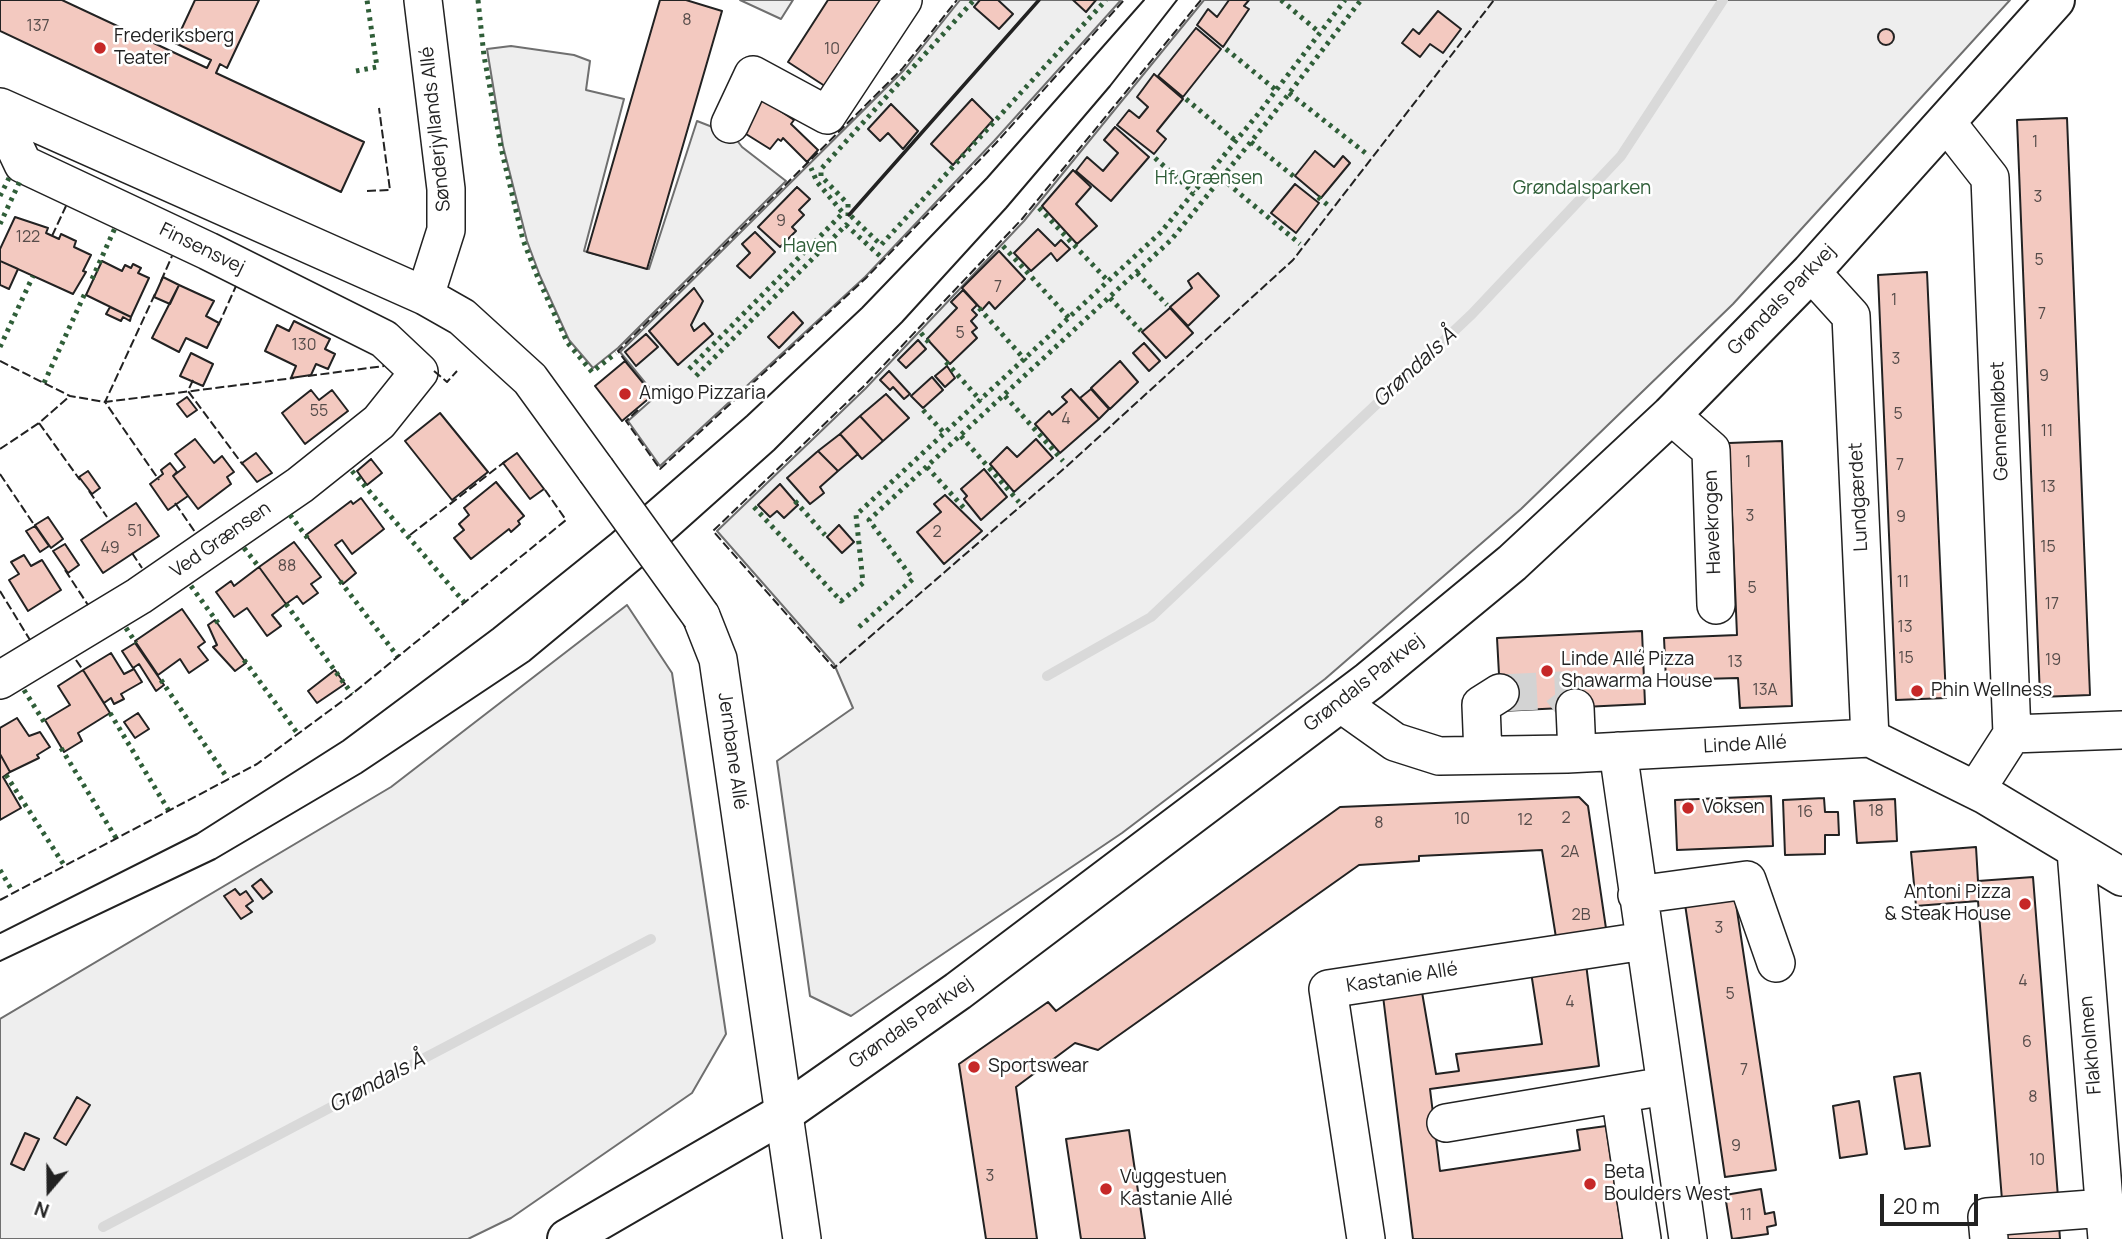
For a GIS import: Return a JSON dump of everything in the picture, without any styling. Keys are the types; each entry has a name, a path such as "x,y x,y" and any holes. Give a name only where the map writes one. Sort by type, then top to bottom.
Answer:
{"main road":[{"name":"Grøndals Parkvej","path":"567,1239 784,1113 999,960 1340,703 1511,563 1671,415 1811,272 2055,0"}],"street":[{"name":"Sønderjyllands Allé","path":"423,0 446,190 446,230 425,296"},
{"path":"730,124 753,75 827,115 903,0"},
{"name":"Finsensvej","path":"1,96 352,244 486,336"},
{"name":"Finsensvej","path":"1,96 23,164 208,251 384,340 419,372"},
{"name":"Gennemløbet","path":"1947,123 1990,178 2012,734"},
{"name":"Lundgærdet","path":"1811,272 1851,316 1870,738"},
{"name":"Jernbane Allé","path":"486,336 530,379 701,615 718,659 802,1239"},
{"name":"Ved Grænsen","path":"0,680 139,596 300,485 379,422 419,372"},
{"name":"Havekrogen","path":"1671,415 1711,450 1716,605"},
{"path":"1483,755 1481,705 1500,693"},
{"name":"Linde Allé","path":"1340,703 1395,742 1439,755 1577,753 1870,738 1976,790 2122,877"},
{"path":"1575,708 1577,753"},
{"path":"1976,790 2012,734 2122,730"},
{"path":"1618,751 1688,1239"},
{"name":"Flakholmen","path":"2076,851 2106,1224"},
{"path":"1637,895 1747,880 1776,963"},
{"name":"Kastanie Allé","path":"1366,1239 1328,989 1644,942"},
{"path":"1446,1123 1665,1086"},
{"path":"1620,1094 1642,1239"},
{"path":"1989,1239 1987,1217 2106,1224"}],"green space":[{"path":"740,0 793,0 781,19"},
{"name":"Haven","path":"960,0 1121,0 994,141 865,277 660,466 628,421 656,396 620,352 904,70"},
{"name":"Grøndalsparken","path":"1204,0 2010,0 1733,304 1521,509 1325,679 1122,833 851,1016 810,996 777,761 853,708 834,664 717,531 865,389 1024,221"},
{"path":"511,46 574,55 590,61 586,90 624,99 584,251 649,269 697,121 733,135 742,147 786,181 618,348 593,368 569,340 527,241 503,146 487,49"},
{"path":"627,605 672,673 726,1034 692,1093 511,1218 468,1239 0,1239 0,1019 391,787"}],"building":[{"path":"0,0 62,0 207,68 211,60 175,43 195,0 259,0 227,68 220,64 216,73 364,142 341,192 0,31"},
{"path":"660,0 686,0 722,11 647,269 587,252"},
{"path":"828,0 893,0 834,92 788,62"},
{"path":"980,0 998,0 1013,14 999,29 974,7"},
{"path":"1073,0 1096,0 1086,12"},
{"path":"1229,0 1249,0 1244,6 1249,9 1223,47 1197,25 1208,9 1217,17"},
{"path":"1438,11 1461,29 1443,53 1430,44 1420,57 1402,43 1413,29 1419,34"},
{"path":"1196,28 1221,49 1183,97 1158,76"},
{"path":"1886,29 1892,31 1892,43 1886,45 1880,43 1878,37 1880,31"},
{"path":"1154,74 1183,99 1157,131 1166,139 1154,154 1117,125 1129,110 1139,118 1148,107 1137,97"},
{"path":"759,97 794,120 791,124 818,150 807,162 783,138 781,141 778,139 770,149 738,129"},
{"path":"972,99 993,120 953,165 931,144"},
{"path":"891,104 918,131 903,149 888,133 880,141 868,129"},
{"path":"2067,118 2090,695 2040,697 2017,120"},
{"path":"1115,127 1149,157 1111,201 1076,171 1087,157 1103,171 1118,153 1104,140"},
{"path":"1315,151 1334,167 1343,156 1350,163 1321,198 1295,176"},
{"path":"1073,170 1091,187 1076,204 1097,226 1077,244 1042,206"},
{"path":"1295,184 1319,203 1296,233 1271,213"},
{"path":"797,187 810,199 799,210 804,215 792,227 796,231 780,247 758,227"},
{"path":"15,217 48,228 46,233 59,239 61,234 76,241 74,247 91,255 83,271 86,272 73,294 0,261 0,249"},
{"path":"1038,229 1055,246 1061,240 1070,249 1057,261 1051,253 1031,271 1014,253"},
{"path":"755,232 775,252 750,278 737,266 750,253 742,244"},
{"path":"999,251 1025,279 995,309 989,302 982,310 962,288"},
{"path":"0,261 18,269 9,289 0,285"},
{"path":"102,261 122,271 125,265 131,268 133,264 141,268 138,273 149,278 131,317 86,295"},
{"path":"1927,272 1946,698 1896,700 1878,275"},
{"path":"1198,273 1219,296 1188,326 1170,307 1192,288 1188,281"},
{"path":"163,277 179,285 170,304 154,297"},
{"path":"179,285 214,301 206,316 219,323 207,348 186,338 179,352 152,338"},
{"path":"694,288 703,301 691,325 694,331 704,323 713,334 678,365 649,331"},
{"path":"963,290 977,305 972,310 977,315 971,321 977,328 972,332 977,338 950,364 927,339 957,308 951,302"},
{"path":"110,307 131,317 130,321 123,317 121,321 106,314"},
{"path":"1170,308 1193,333 1166,358 1142,332"},
{"path":"793,312 803,323 779,348 768,337"},
{"path":"294,321 330,339 325,349 335,354 328,369 316,364 311,375 291,378 296,366 265,351 277,325 289,331"},
{"path":"646,334 658,347 636,366 625,352"},
{"path":"918,340 926,349 906,368 898,360"},
{"path":"1144,343 1160,361 1149,371 1133,353"},
{"path":"191,353 213,364 203,386 180,376"},
{"path":"625,361 653,395 622,421 595,386"},
{"path":"1120,361 1138,382 1110,409 1091,388"},
{"path":"947,366 955,378 945,387 935,376"},
{"path":"889,371 910,394 904,399 893,387 890,390 880,380"},
{"path":"932,377 943,390 923,408 911,396"},
{"path":"1071,389 1099,419 1060,453 1035,424 1049,411 1052,415 1067,402 1062,397"},
{"path":"1091,389 1109,409 1099,419 1080,398"},
{"path":"311,390 319,400 332,390 348,411 305,444 282,413"},
{"path":"886,394 909,418 883,441 860,416"},
{"path":"187,397 197,410 187,417 177,404"},
{"path":"440,413 488,472 452,500 405,441"},
{"path":"860,416 883,441 862,459 840,434"},
{"path":"840,434 858,454 838,471 818,451"},
{"path":"195,439 214,463 222,456 234,472 227,477 231,484 198,509 173,476 185,467 175,454"},
{"path":"1036,439 1053,458 1014,492 990,464 1007,447 1017,457"},
{"path":"1782,441 1792,706 1740,708 1738,678 1666,680 1664,638 1737,635 1729,443"},
{"path":"818,451 838,471 820,487 824,493 810,504 787,478"},
{"path":"256,453 272,473 257,482 242,463"},
{"path":"517,453 544,489 530,499 503,463"},
{"path":"371,459 382,473 367,485 357,471"},
{"path":"170,463 177,472 173,476 188,496 168,510 150,484 163,474 161,470"},
{"path":"984,469 1007,497 981,520 964,499 967,496 961,489"},
{"path":"88,471 100,488 92,494 79,477"},
{"path":"496,482 524,516 511,532 509,529 471,559 454,538 464,530 459,524 469,515 464,508"},
{"path":"780,484 798,505 784,518 777,511 770,517 758,505"},
{"path":"945,495 982,531 944,564 917,532 941,512 934,504"},
{"path":"361,498 384,529 352,554 342,540 335,545 356,573 343,584 306,535 351,501 353,504"},
{"path":"136,503 159,536 103,573 81,540"},
{"path":"48,517 63,539 51,548 35,525"},
{"path":"839,525 854,542 842,553 827,537"},
{"path":"35,526 49,546 40,552 26,531"},
{"path":"294,542 321,577 311,584 318,593 303,604 297,596 286,604 259,567"},
{"path":"65,544 79,565 68,573 53,551"},
{"path":"24,555 31,566 42,560 61,590 28,611 9,580 19,574 11,562"},
{"path":"259,567 286,604 272,615 281,626 267,636 247,608 234,617 216,592 231,581 234,586"},
{"path":"182,609 205,642 198,647 208,660 189,673 180,659 158,675 135,641"},
{"path":"215,620 246,663 235,671 213,647 217,645 208,625"},
{"path":"1642,631 1645,704 1501,711 1497,638"},
{"path":"135,643 164,685 156,691 139,664 133,668 122,651"},
{"path":"111,653 124,674 134,669 142,682 121,694 124,699 114,704 111,698 104,703 83,670"},
{"path":"83,670 110,713 78,733 82,741 64,752 45,720 70,705 58,686"},
{"path":"335,670 345,684 317,703 308,691"},
{"path":"138,713 149,729 135,738 124,722"},
{"path":"17,718 29,736 40,732 50,747 37,755 39,758 10,772 0,754 0,728"},
{"path":"0,754 10,772 3,777 21,808 0,820"},
{"path":"1771,796 1773,846 1677,850 1675,800"},
{"path":"1579,797 1588,806 1608,942 1558,950 1542,850 1419,856 1419,861 1359,865 1098,1050 1075,1043 1016,1087 1037,1239 986,1239 959,1064 1048,1002 1056,1011 1340,807"},
{"path":"1824,798 1825,812 1838,812 1839,835 1825,835 1825,854 1785,855 1783,800"},
{"path":"1895,799 1897,841 1857,843 1854,801"},
{"path":"1976,847 1978,881 2033,877 2058,1197 2002,1200 1978,901 1916,906 1911,852"},
{"path":"261,879 272,892 263,899 252,886"},
{"path":"235,889 240,895 246,891 253,901 246,906 252,912 241,919 224,896"},
{"path":"1735,897 1776,1170 1725,1177 1685,904"},
{"path":"1586,964 1599,1066 1430,1089 1440,1171 1580,1150 1577,1130 1606,1126 1623,1239 1413,1239 1383,996 1422,992 1436,1074 1459,1071 1456,1054 1542,1044 1531,972"},
{"path":"1920,1073 1930,1146 1905,1149 1894,1077"},
{"path":"77,1097 90,1105 66,1145 54,1138"},
{"path":"1859,1101 1867,1154 1840,1158 1833,1106"},
{"name":"Vuggestuen Kastanie Allé","path":"1129,1130 1145,1239 1081,1239 1066,1139"},
{"path":"25,1133 39,1139 24,1170 11,1164"},
{"path":"1761,1189 1765,1214 1774,1212 1776,1225 1767,1227 1768,1234 1732,1239 1725,1195"},
{"path":"2059,1225 2060,1239 2006,1239 2006,1229"}],"waterway":[{"name":"Grøndals Å","path":"1047,676 1151,617 1472,314 1621,156 1723,0"},
{"name":"Grøndals Å","path":"103,1227 651,939"}],"tunnel":[{"path":"1500,693 1561,690 1575,708"}],"tram line":[{"path":"0,933 197,834 343,741 493,629 611,534 747,416 862,308 987,178 1144,0"},
{"path":"0,961 215,859 361,773 529,661 652,559 774,450 902,322 1006,208 1110,86 1177,0"}],"hedge":[{"path":"356,71 377,67 367,0"},
{"path":"478,0 484,56 502,152 523,240 567,342 592,372 616,353"},
{"path":"848,216 848,204 821,176 821,169 974,0"},
{"path":"851,216 881,245 1106,0"},
{"path":"1281,0 1320,33"},
{"path":"754,507 841,601 863,583 856,515 1161,232 1258,114 1345,0"},
{"path":"859,627 913,579 869,520 1171,240 1361,0"},
{"path":"1226,49 1276,90"},
{"path":"1289,93 1368,155"},
{"path":"1186,99 1236,141"},
{"path":"1251,142 1297,179"},
{"path":"1155,158 1194,193"},
{"path":"689,369 843,213 817,182 811,168"},
{"path":"0,196 9,178"},
{"path":"1221,178 1300,244"},
{"path":"0,224 20,181"},
{"path":"1318,197 1329,206"},
{"path":"1039,208 1109,282"},
{"path":"696,376 846,225 880,256"},
{"path":"92,279 115,228"},
{"path":"1003,246 1070,319"},
{"path":"1137,273 1167,305"},
{"path":"0,347 33,276"},
{"path":"44,383 86,291"},
{"path":"1110,298 1141,331"},
{"path":"979,308 1026,361"},
{"path":"921,333 930,344"},
{"path":"946,362 981,401"},
{"path":"1005,396 1063,461"},
{"path":"923,410 945,434"},
{"path":"961,436 1019,502"},
{"path":"927,467 964,508"},
{"path":"352,471 464,602"},
{"path":"795,501 825,535"},
{"path":"290,515 309,540"},
{"path":"244,548 259,567"},
{"path":"340,581 398,657"},
{"path":"191,586 218,623"},
{"path":"286,604 352,694"},
{"path":"126,628 136,643"},
{"path":"244,660 298,734"},
{"path":"161,680 228,779"},
{"path":"24,690 46,725"},
{"path":"110,713 169,811"},
{"path":"61,748 116,838"},
{"path":"6,775 64,865"},
{"path":"0,870 13,892"}],"fence":[{"path":"627,363 618,351 902,69 957,0"},
{"path":"638,410 626,421 660,469 866,278 996,143 1124,0"},
{"path":"1201,0 1022,219 863,387 713,531 834,668 1067,466 1293,260 1494,0"},
{"path":"367,191 390,190 379,108"},
{"path":"52,236 66,206"},
{"path":"161,281 172,256"},
{"path":"218,326 236,286"},
{"path":"155,294 105,402 159,480"},
{"path":"0,361 70,396 105,402 294,378"},
{"path":"308,376 384,366"},
{"path":"434,371 447,382 457,371"},
{"path":"193,380 188,391 243,465"},
{"path":"0,449 39,423 70,396"},
{"path":"39,423 80,480"},
{"path":"410,535 507,460"},
{"path":"0,474 37,529"},
{"path":"0,900 257,764 352,694 566,520 543,487"},
{"path":"89,491 107,517"},
{"path":"175,503 195,532"},
{"path":"132,553 142,568"},
{"path":"65,570 88,605"},
{"path":"0,591 30,640"},
{"path":"76,660 83,670"}],"wall":[{"path":"849,215 1039,0"}],"place":[{"name":"Frederiksberg Teater","path":"100,48"},
{"name":"Amigo Pizzaria","path":"625,394"},
{"name":"Linde Allé Pizza Shawarma House","path":"1547,671"},
{"name":"Phin Wellness","path":"1917,691"},
{"name":"Voksen","path":"1688,808"},
{"name":"Antoni Pizza & Steak House","path":"2025,904"},
{"name":"Sportswear","path":"974,1067"},
{"name":"Beta Boulders West","path":"1590,1184"},
{"name":"Vuggestuen Kastanie Allé","path":"1106,1189"}],"park label":[{"name":"Hf. Grænsen","path":"1209,179"}]}
